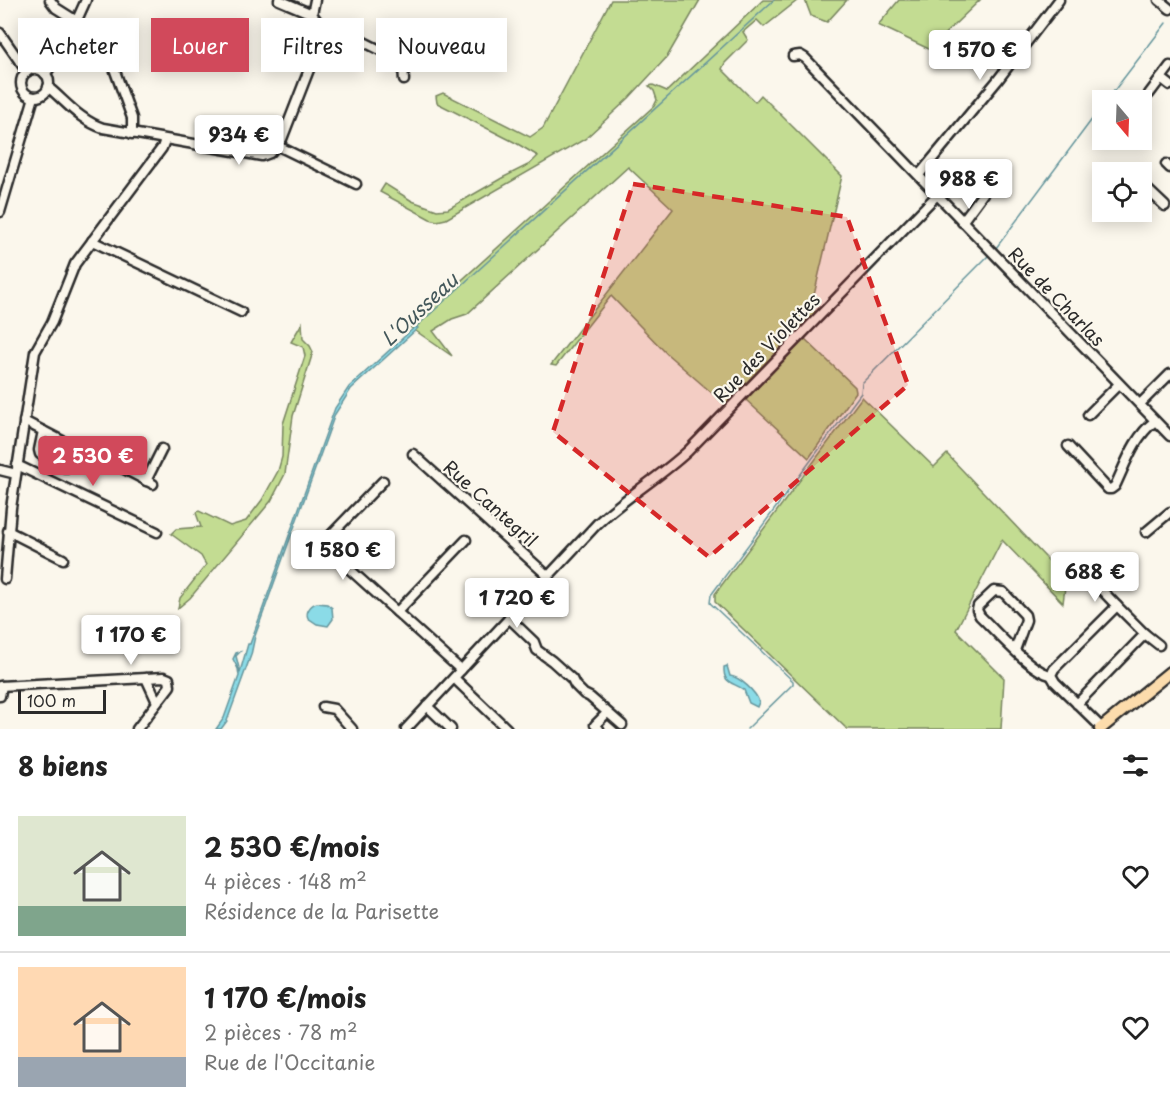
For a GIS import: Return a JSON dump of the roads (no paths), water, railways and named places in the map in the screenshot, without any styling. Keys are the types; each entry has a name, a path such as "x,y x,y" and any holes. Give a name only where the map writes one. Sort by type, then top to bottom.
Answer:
{"main road":[{"path":"1101,728 1170,672"}],"street":[{"path":"50,0 56,8 72,18"},
{"path":"76,18 86,0"},
{"path":"279,0 312,14 315,18"},
{"path":"312,14 315,0"},
{"path":"919,176 997,81 1059,0"},
{"path":"1159,0 1170,9"},
{"path":"0,33 18,59"},
{"path":"364,42 396,58 403,67 404,80"},
{"name":"Rue de Charlas","path":"794,56 800,55 805,58 1170,436"},
{"path":"1152,90 1170,66"},
{"path":"27,72 22,78 22,86 26,93 34,97 44,94 48,87 48,79 41,72"},
{"path":"115,72 132,118 132,134"},
{"path":"48,87 89,123 103,128 262,156 278,146 308,72"},
{"path":"1161,78 1170,85"},
{"path":"0,212 34,97"},
{"path":"5,579 8,531 35,352 52,322 75,264 162,148 165,140"},
{"path":"278,146 356,184"},
{"path":"962,222 996,176"},
{"path":"1152,193 1168,205"},
{"name":"Rue des Violettes","path":"406,729 610,511 688,451 937,195"},
{"path":"92,241 241,312"},
{"path":"1140,404 1170,374"},
{"path":"1088,415 1119,384"},
{"path":"24,421 150,482 162,449"},
{"path":"1068,446 1108,489 1112,489 1135,443 1144,429 1155,421"},
{"path":"43,432 40,454 66,468"},
{"name":"Rue Cantegril","path":"412,454 548,576"},
{"path":"0,470 17,469 157,532"},
{"path":"383,481 325,541 326,547 461,670"},
{"path":"1146,532 1170,512"},
{"path":"8,531 63,559"},
{"path":"397,612 466,540"},
{"path":"1093,581 1145,634 1159,645"},
{"path":"1015,650 1026,620 1025,615 1003,592 994,591 978,606 980,616 1015,650 1038,671 1051,675 1055,682 1101,728"},
{"path":"1051,675 1054,669 1117,606"},
{"path":"509,618 534,642 537,650 552,660 572,679 575,686 620,723 611,729"},
{"path":"1077,704 1145,634"},
{"path":"0,696 1,686 164,677 171,681 170,686 137,729"},
{"path":"146,678 157,702"},
{"path":"453,678 507,729"},
{"path":"427,706 451,729"},
{"path":"323,707 334,709 352,729"},
{"path":"599,729 595,725 607,713"}],"water":[{"path":"416,326 418,328 351,389 335,414 227,721 221,729 216,729 224,718 239,676 233,659 236,653 240,652 236,656 240,672 248,644 250,644 335,408 349,387"},
{"path":"317,603 327,604 332,608 333,619 328,626 317,624 308,618 309,609"},
{"path":"727,666 730,676 743,682 755,694 759,702 757,707 749,703 744,690 727,680 724,667"}],"waterway":[{"name":"L'Ousseau","path":"416,327 774,0"},
{"path":"1115,90 1166,23"},
{"path":"996,248 1092,119"},
{"path":"747,729 793,684 793,681 710,603 711,595 861,393 862,383 988,256"}]}
